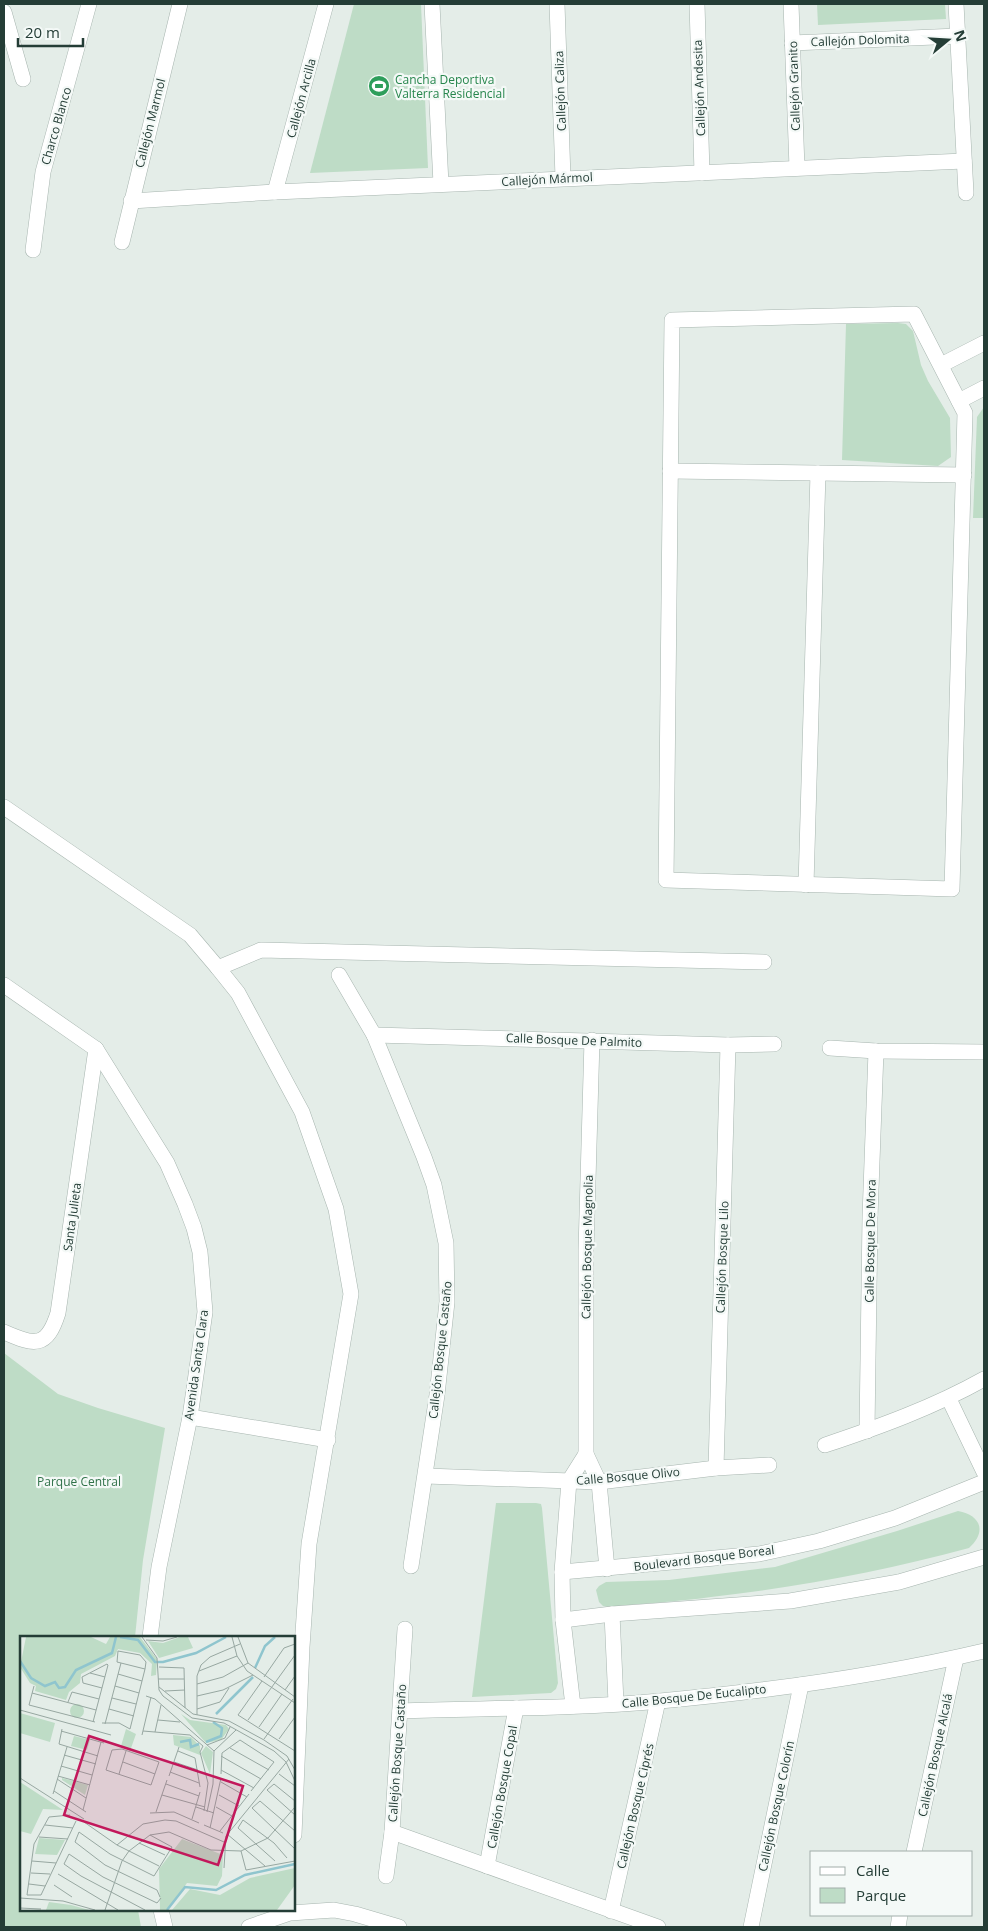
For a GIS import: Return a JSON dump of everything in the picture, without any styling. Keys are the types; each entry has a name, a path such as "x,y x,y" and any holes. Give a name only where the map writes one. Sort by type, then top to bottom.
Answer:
{"street":[{"name":"Charco Blanco","path":"33,250 43,172 89,4"},
{"name":"Callejón Marmol","path":"122,242 180,4"},
{"name":"Callejón Arcilla","path":"275,192 326,4"},
{"path":"432,4 441,184"},
{"name":"Callejón Caliza","path":"557,4 563,178"},
{"name":"Callejón Andesita","path":"696,4 702,173"},
{"name":"Callejón Granito","path":"791,4 797,168"},
{"path":"956,4 966,194"},
{"path":"4,12 23,79"},
{"name":"Callejón Dolomita","path":"792,43 958,36"},
{"name":"Callejón Mármol","path":"131,201 563,178 964,161"},
{"path":"914,314 940,365 965,413 952,889 666,880 672,320 914,314"},
{"path":"940,365 984,343"},
{"path":"959,401 984,388"},
{"path":"670,471 964,475"},
{"path":"806,885 818,473"},
{"path":"4,807 190,935 218,968 238,993 302,1112 336,1210 351,1294 328,1440 309,1544 302,1647 295,1812"},
{"path":"218,968 262,950 764,962"},
{"name":"Callejón Bosque Castaño","path":"339,975 374,1035 434,1185 446,1243 447,1302 437,1395 411,1566"},
{"name":"Avenida Santa Clara","path":"4,984 96,1049 167,1163 194,1228 201,1262 205,1312 190,1417 159,1567 150,1636"},
{"name":"Calle Bosque De Palmito","path":"374,1035 728,1045 774,1044"},
{"name":"Callejón Bosque Magnolia","path":"592,1040 586,1250 586,1454 599,1482 607,1569"},
{"name":"Callejón Bosque Lilo","path":"716,1468 728,1045"},
{"path":"830,1048 876,1051 984,1052"},
{"name":"Santa Julieta","path":"4,1332 22,1340 42,1339 50,1334 56,1318 96,1049"},
{"name":"Calle Bosque De Mora","path":"867,1431 870,1217 876,1051"},
{"path":"825,1445 949,1399 984,1379"},
{"path":"949,1399 984,1472"},
{"path":"190,1417 328,1440"},
{"path":"573,1706 563,1620 562,1572 569,1481 586,1454"},
{"name":"Calle Bosque Olivo","path":"426,1476 599,1482 716,1468 769,1465"},
{"name":"Boulevard Bosque Boreal","path":"562,1572 759,1554 819,1541 895,1518 984,1482"},
{"path":"563,1620 612,1614 790,1601 899,1582 984,1558"},
{"path":"612,1614 616,1703"},
{"name":"Callejón Bosque Castaño","path":"386,1876 392,1832 405,1629"},
{"name":"Calle Bosque De Eucalipto","path":"400,1710 516,1708 658,1701 801,1685 956,1658 984,1651"},
{"name":"Callejón Bosque Alcalá","path":"914,1851 956,1658"},
{"name":"Callejón Bosque Colorín","path":"751,1927 801,1685"},
{"name":"Callejón Bosque Ciprés","path":"611,1911 658,1701"},
{"name":"Callejón Bosque Copal","path":"487,1866 516,1708"},
{"path":"392,1832 658,1927"},
{"path":"249,1927 291,1912 334,1910 390,1926"},
{"path":"161,1911 164,1927"}],"green space":[{"name":"Cancha Deportiva Valterra Residencial","path":"354,4 421,4 428,168 310,173"},
{"path":"817,4 945,4 946,19 818,25"},
{"path":"846,324 906,324 913,331 921,365 928,381 950,418 951,457 938,466 842,460"},
{"path":"984,407 984,518 973,518 977,417"},
{"name":"Parque Central","path":"4,1353 58,1394 165,1428 143,1560 135,1636 20,1636 20,1911 138,1911 141,1927 4,1927"},
{"path":"496,1503 541,1504 558,1683 556,1689 551,1693 472,1697"},
{"path":"958,1511 972,1516 979,1525 978,1536 969,1548 873,1571 744,1593 609,1607 603,1606 599,1602 596,1590 606,1582 669,1580 775,1567"}],"place":[{"name":"Cancha Deportiva Valterra Residencial","path":"379,86"}]}
